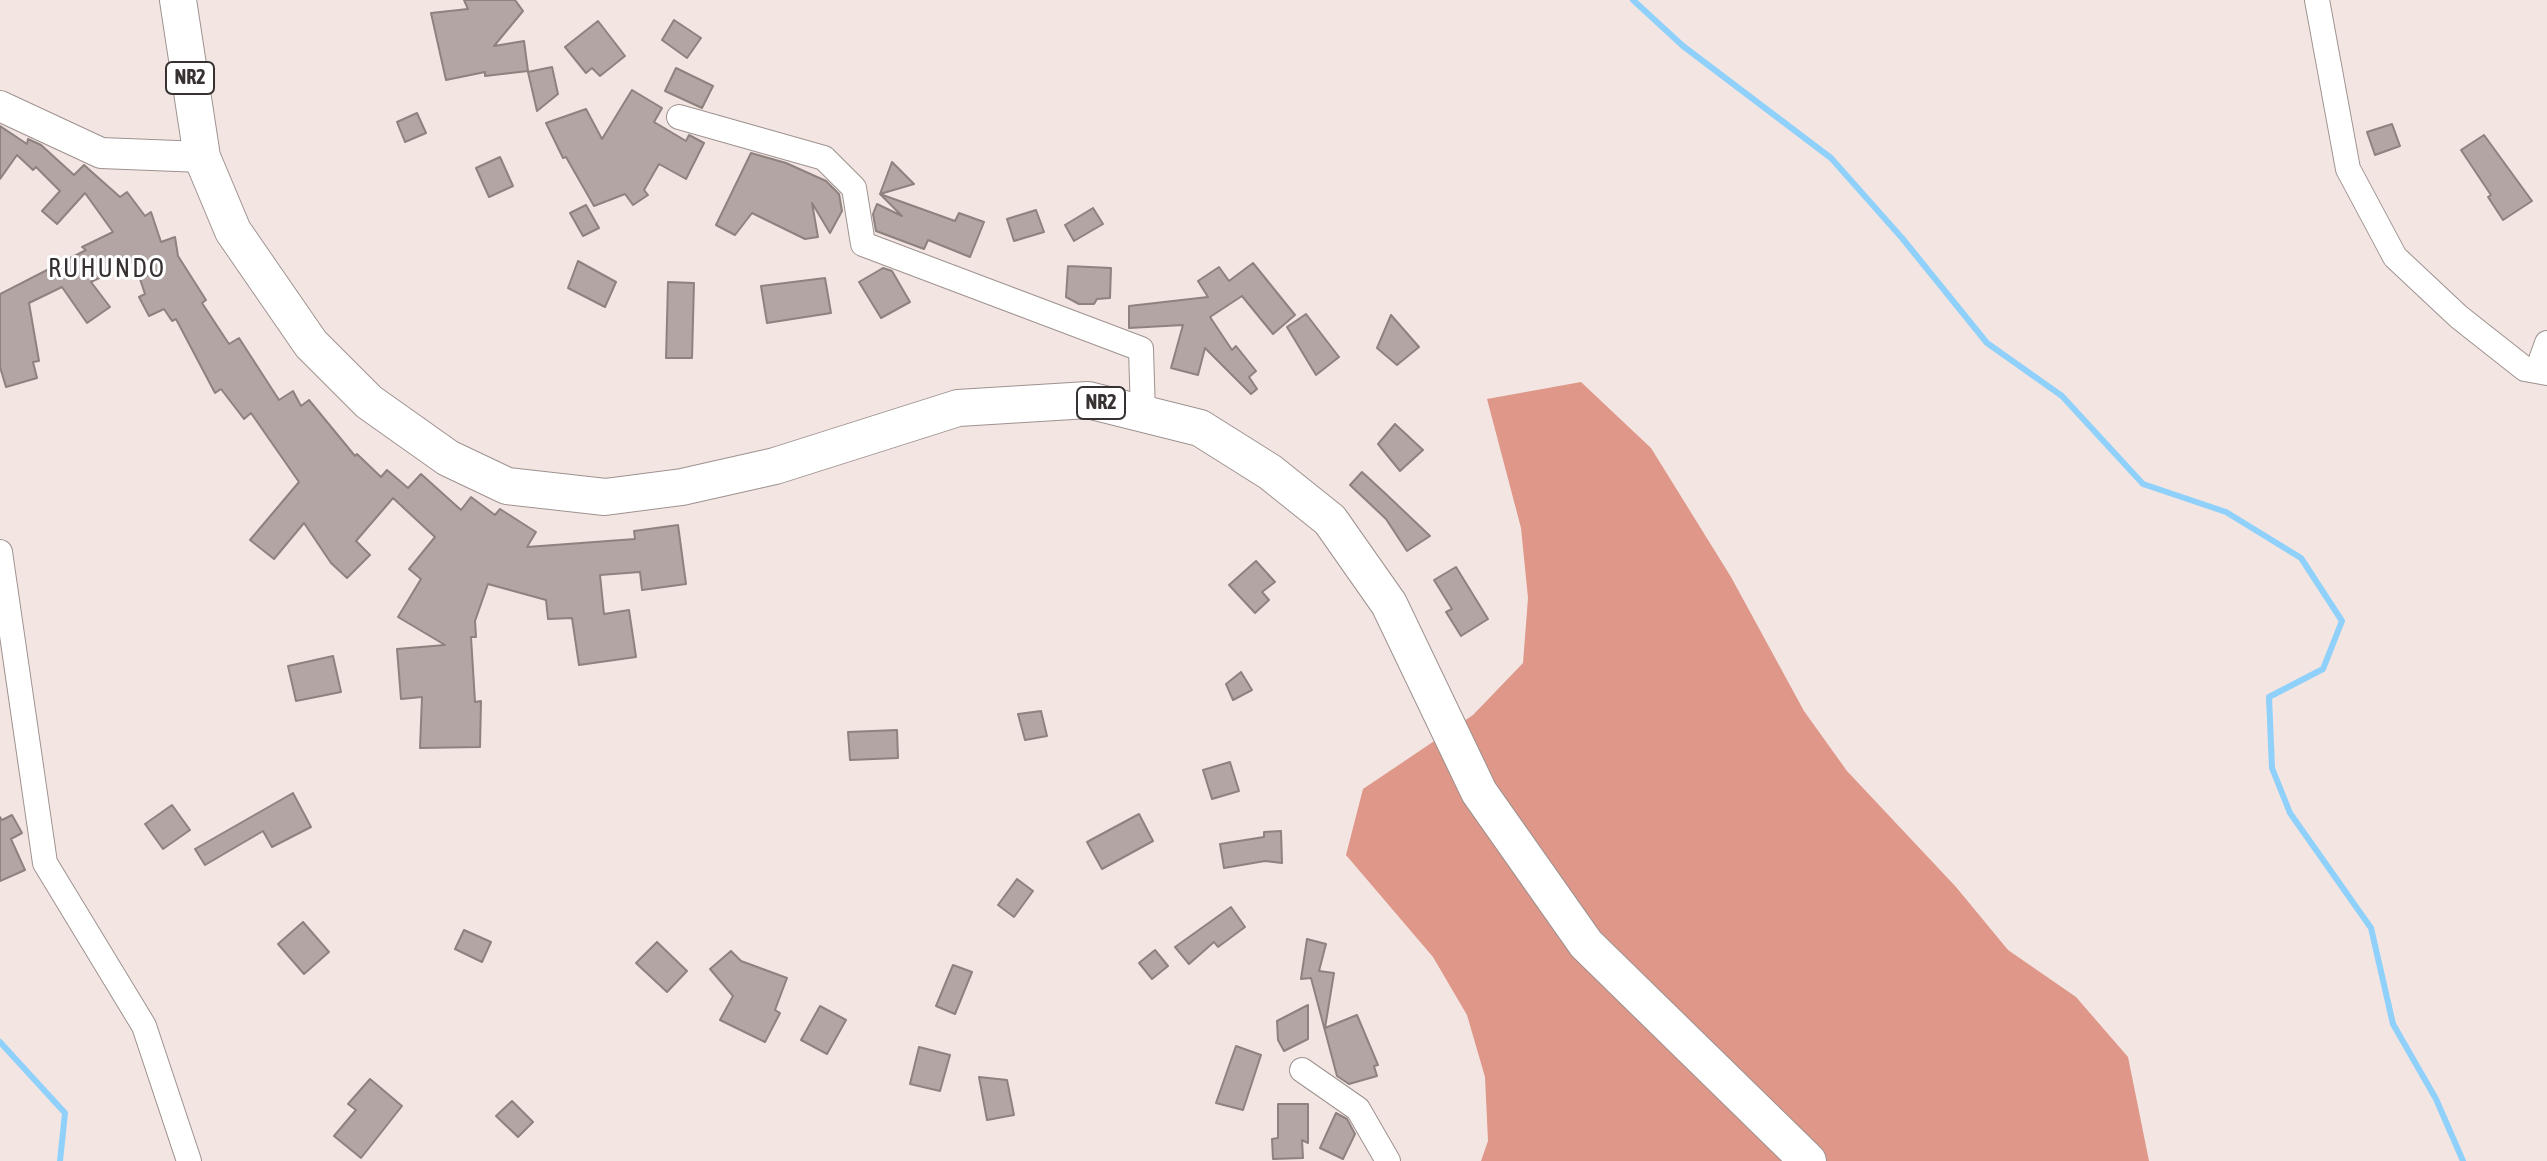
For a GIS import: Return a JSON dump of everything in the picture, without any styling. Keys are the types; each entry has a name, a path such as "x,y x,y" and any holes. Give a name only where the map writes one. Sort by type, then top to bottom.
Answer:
{"highway":[{"name":"NR2","path":"178,0 202,157 233,231 311,344 369,402 448,458 507,486 605,497 682,487 775,466 958,408 1088,400 1200,428 1270,472 1330,520 1389,604 1479,792 1586,944 1808,1161"}],"main road":[{"path":"0,106 101,153 202,157"}],"street":[{"path":"2317,0 2348,169 2395,257 2459,317 2525,369 2542,372 2547,343"},
{"path":"679,117 824,158 854,188 863,244 1141,349 1143,414"},
{"path":"0,552 45,863 144,1026 189,1161"},
{"path":"1302,1070 1358,1109 1388,1161"}],"shaded area":[{"path":"1581,382 1651,448 1731,577 1804,711 1847,771 1956,887 2008,950 2076,997 2128,1057 2149,1161 1481,1161 1488,1141 1485,1077 1467,1015 1433,957 1346,855 1363,789 1473,715 1523,663 1528,598 1521,528 1487,399"}],"building":[{"path":"464,0 515,0 523,11 494,46 524,41 528,71 485,76 485,72 446,80 431,13 468,9"},
{"path":"674,20 701,38 687,58 662,40"},
{"path":"598,21 625,56 600,76 592,68 586,73 565,47"},
{"path":"552,67 558,94 537,111 528,72"},
{"path":"676,68 713,86 702,108 665,91"},
{"path":"632,90 662,108 654,122 686,141 689,135 704,143 686,179 659,164 644,190 648,195 633,205 625,194 594,206 566,157 563,158 546,123 586,109 602,139"},
{"path":"417,113 426,133 405,142 397,122"},
{"path":"2392,124 2400,146 2375,155 2367,132"},
{"path":"0,126 27,144 28,139 41,145 74,175 84,165 120,197 127,192 145,216 151,212 161,242 175,237 178,256 206,300 202,303 229,344 239,338 279,400 293,391 301,406 309,400 355,456 357,454 381,477 387,470 408,488 421,474 461,510 471,497 495,515 500,509 536,532 527,547 635,539 634,531 678,525 686,584 642,590 640,572 600,575 604,614 629,610 636,657 579,665 572,618 548,619 546,600 488,584 475,621 476,637 471,637 475,702 481,701 480,747 420,748 422,697 401,699 397,649 445,645 398,617 421,579 409,569 435,537 393,498 356,541 370,555 347,578 331,563 304,523 274,559 250,540 299,482 251,413 244,419 221,389 215,393 176,319 172,321 164,309 149,316 139,297 145,294 134,261 91,282 110,307 87,323 62,287 29,303 39,361 33,362 37,378 6,387 0,367 0,294 86,250 82,247 113,232 85,193 57,224 42,211 60,191 36,167 33,170 17,155 0,179"},
{"path":"2484,135 2532,201 2503,220 2488,197 2491,195 2461,150"},
{"path":"751,153 786,163 826,181 839,194 842,211 830,233 812,203 818,237 805,239 752,213 735,235 716,225"},
{"path":"500,157 513,186 489,197 476,168"},
{"path":"892,162 914,184 880,194"},
{"path":"880,194 955,221 959,213 984,222 970,257 928,240 924,249 876,231 873,214 877,204 902,216"},
{"path":"586,205 599,228 583,236 570,213"},
{"path":"1093,208 1103,224 1074,241 1065,225"},
{"path":"1036,210 1044,232 1014,241 1007,219"},
{"path":"578,261 616,282 605,307 568,288"},
{"path":"1253,263 1295,315 1273,334 1242,296 1210,317 1232,350 1236,346 1256,371 1249,377 1257,389 1251,394 1205,348 1198,375 1171,368 1183,325 1129,328 1129,306 1208,297 1198,281 1219,267 1229,281"},
{"path":"1068,266 1111,268 1110,298 1097,299 1094,304 1079,304 1066,297"},
{"path":"883,268 892,271 910,302 881,318 859,282"},
{"path":"825,278 831,313 767,323 761,286"},
{"path":"668,282 694,283 692,358 666,358"},
{"path":"1306,314 1339,357 1316,375 1287,327"},
{"path":"1391,315 1419,347 1397,365 1377,348"},
{"path":"1395,424 1423,450 1400,471 1378,444"},
{"path":"1362,472 1430,536 1407,551 1386,519 1350,485"},
{"path":"1256,561 1275,582 1262,592 1269,600 1255,613 1229,585"},
{"path":"1456,567 1488,619 1461,636 1446,612 1452,609 1434,580"},
{"path":"333,656 341,692 296,701 288,666"},
{"path":"1241,672 1252,690 1233,700 1226,684"},
{"path":"1041,711 1047,736 1025,740 1018,714"},
{"path":"897,730 898,758 850,760 848,732"},
{"path":"1230,762 1239,791 1212,799 1203,770"},
{"path":"293,793 311,827 272,847 263,831 205,865 195,849"},
{"path":"172,805 190,830 163,849 145,824"},
{"path":"1139,814 1153,841 1102,869 1087,842"},
{"path":"12,815 22,833 11,839 25,870 0,881 0,817 2,820"},
{"path":"1281,831 1282,863 1265,861 1224,868 1220,844 1264,837 1264,832"},
{"path":"1017,879 1033,891 1014,917 998,905"},
{"path":"1231,907 1245,927 1218,947 1214,942 1189,964 1175,947"},
{"path":"303,922 329,952 304,974 278,944"},
{"path":"464,930 491,942 482,962 455,949"},
{"path":"1307,939 1326,944 1319,971 1334,973 1325,1028 1357,1015 1378,1065 1374,1066 1377,1076 1349,1084 1337,1076 1311,978 1301,979"},
{"path":"657,942 687,971 667,992 636,963"},
{"path":"1155,950 1168,966 1152,979 1139,963"},
{"path":"731,951 741,961 787,978 775,1010 780,1013 765,1042 720,1020 733,996 710,969"},
{"path":"953,965 972,972 955,1014 936,1006"},
{"path":"1308,1005 1308,1039 1284,1051 1278,1040 1277,1021"},
{"path":"820,1006 846,1020 827,1054 801,1040"},
{"path":"1236,1046 1261,1055 1243,1110 1216,1103"},
{"path":"919,1047 950,1055 940,1091 910,1084"},
{"path":"979,1077 1007,1080 1014,1115 987,1120"},
{"path":"370,1079 402,1106 361,1158 334,1136 356,1110 348,1104"},
{"path":"512,1101 533,1122 518,1137 496,1116"},
{"path":"1278,1104 1308,1104 1308,1143 1302,1140 1303,1158 1273,1159 1272,1139 1278,1138"},
{"path":"1336,1113 1347,1119 1355,1134 1343,1159 1320,1148"}],"waterway":[{"path":"1633,0 1683,46 1831,158 1902,238 1987,343 2062,396 2143,484 2226,512 2301,558 2342,621 2323,669 2269,697 2272,768 2290,813 2371,928 2393,1024 2436,1099 2463,1161"},
{"path":"0,1042 65,1113 60,1161"}],"district":[{"name":"RUHUNDO","path":"107,269"}]}
